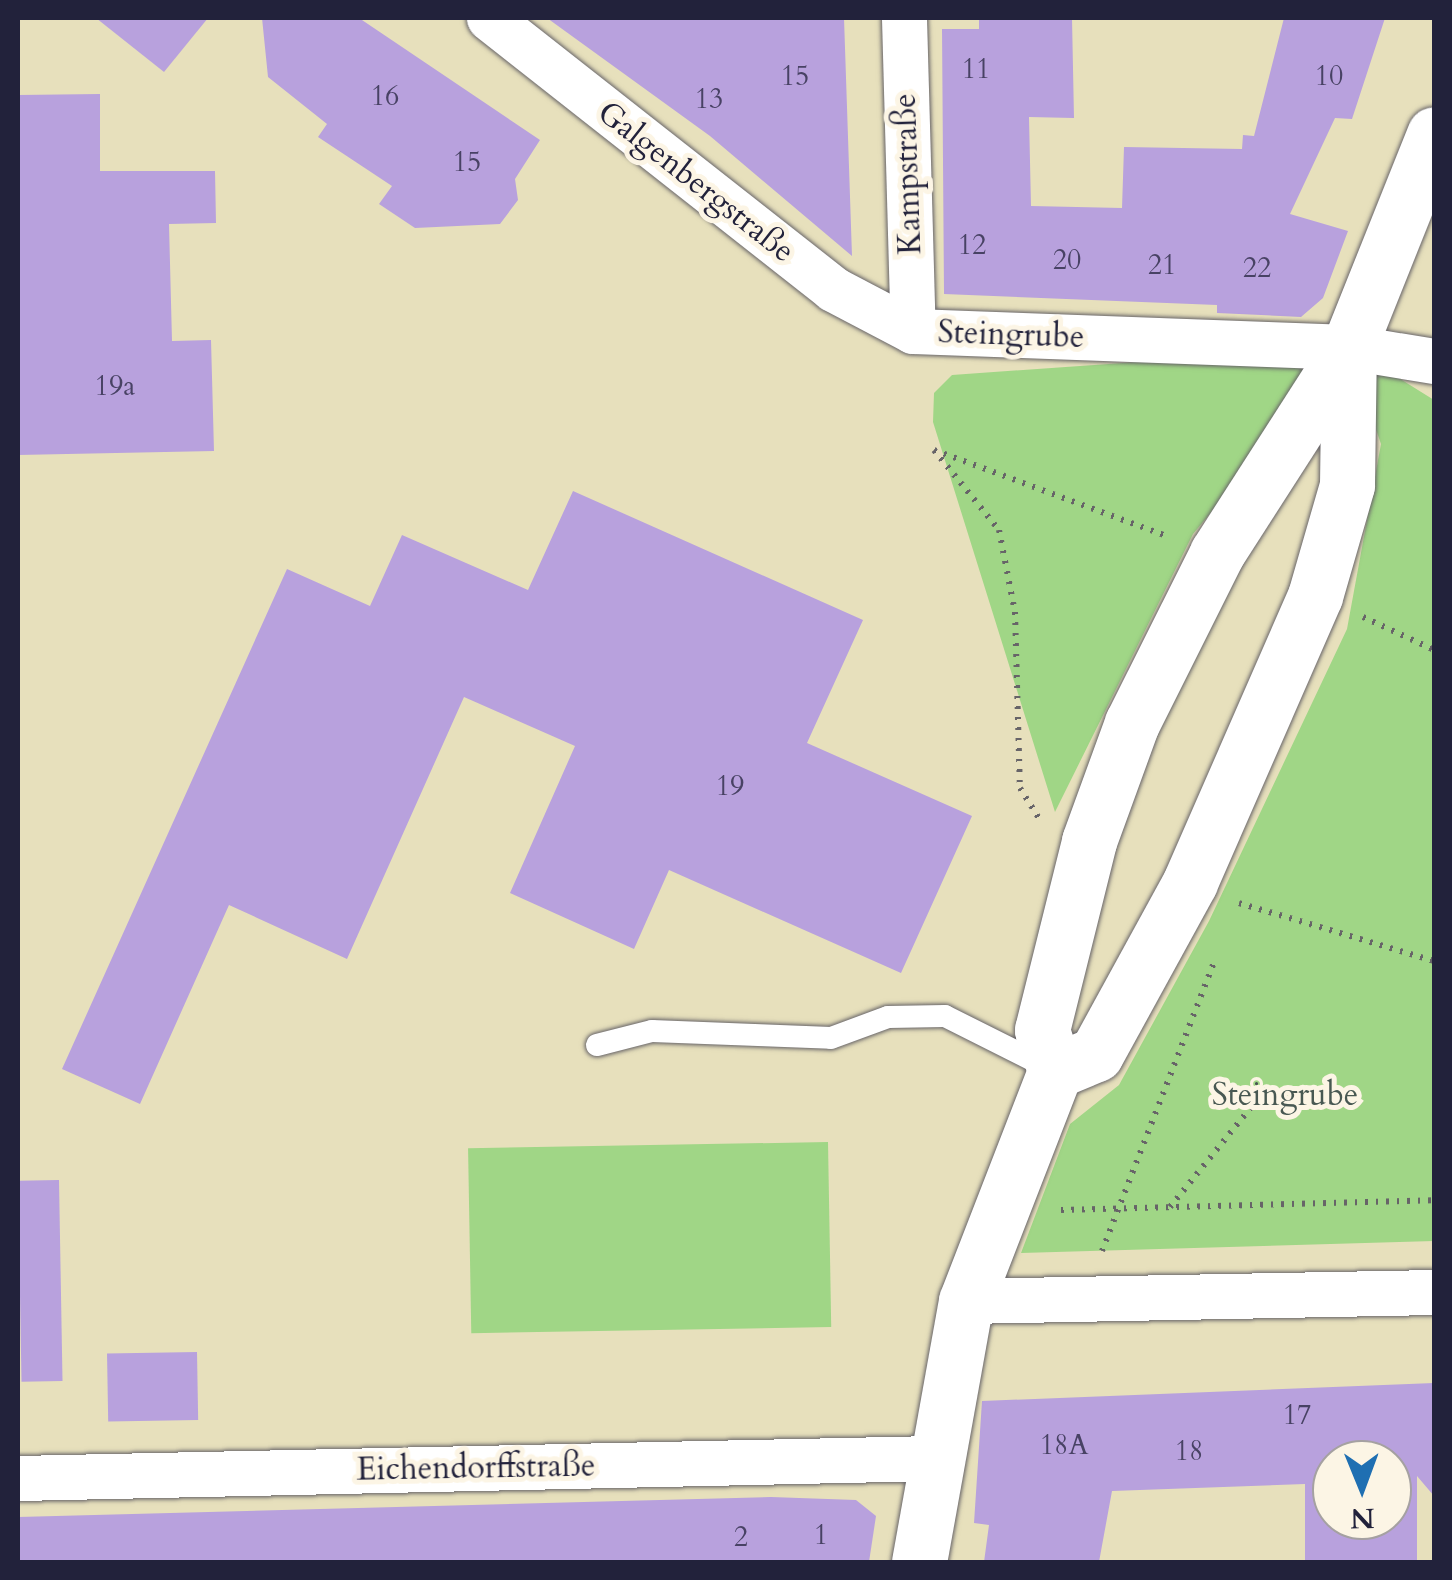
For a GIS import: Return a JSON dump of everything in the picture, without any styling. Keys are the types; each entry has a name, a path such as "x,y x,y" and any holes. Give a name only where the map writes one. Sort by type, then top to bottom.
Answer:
{"street":[{"name":"Galgenbergstraße","path":"489,18 833,289 913,332"},
{"name":"Kampstraße","path":"904,18 913,332"},
{"path":"920,1562 935,1458 966,1301 1055,1070 1042,1030 1089,841 1132,722 1216,553 1349,347 1434,134"},
{"name":"Steingrube","path":"913,332 1349,347 1434,361"},
{"path":"1055,1070 1096,1054 1213,892 1320,577 1347,484 1349,347"},
{"path":"966,1301 1083,1302 1434,1292"},
{"name":"Eichendorffstraße","path":"18,1478 935,1458"}],"lane":[{"path":"597,1045 652,1031 710,1038 831,1038 888,1017 945,1016 1055,1070"}],"path":[{"path":"934,450 999,530 1016,612 1020,788 1041,822 1089,841"},
{"path":"1213,892 1230,919"},
{"path":"1213,892 1434,962"},
{"path":"1083,1302 1115,1210 1217,954"},
{"path":"1170,1207 1256,1101"},
{"path":"1003,1210 1434,1200"}],"green space":[{"name":"Steingrube","path":"1349,347 1434,400 1434,1241 1021,1253 1070,1124 1119,1085 1209,921 1347,629 1381,444 1348,348 1193,534 1055,812 933,422 934,393 952,375"},
{"path":"828,1142 831,1327 471,1333 468,1148"}],"building":[{"path":"96,18 208,18 164,72"},
{"path":"262,18 359,18 540,140 515,179 518,200 500,224 415,228 379,204 392,186 318,137 327,124 268,77"},
{"path":"547,18 844,18 852,256 710,136"},
{"path":"979,18 1072,18 1074,118 1029,117 1031,206 1122,208 1124,147 1242,149 1243,135 1254,136 1284,18 1385,18 1352,119 1335,118 1290,214 1348,231 1323,298 1301,317 1217,313 1217,305 944,294 942,29 979,29"},
{"path":"100,94 100,171 215,171 216,223 169,224 172,341 211,340 214,451 18,455 18,95"},
{"path":"573,491 863,620 807,743 972,816 901,973 669,870 634,949 510,893 575,746 464,697 347,959 229,905 140,1104 62,1069 287,569 370,606 402,535 528,590"},
{"path":"59,1180 63,1381 22,1382 18,1181"},
{"path":"197,1352 198,1420 108,1422 107,1354"},
{"path":"1434,1383 1434,1496 1417,1476 1417,1562 1305,1562 1305,1484 1112,1491 1099,1562 984,1562 989,1525 974,1523 982,1401"},
{"path":"771,1497 856,1500 876,1516 869,1562 18,1562 18,1517"}]}
